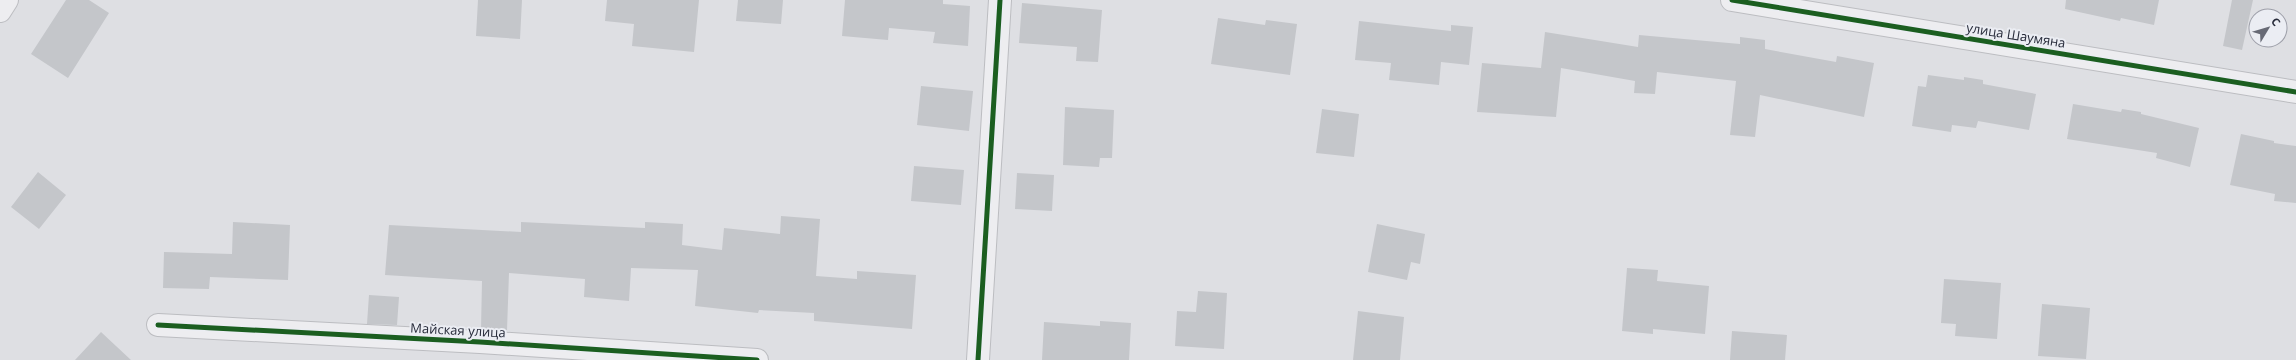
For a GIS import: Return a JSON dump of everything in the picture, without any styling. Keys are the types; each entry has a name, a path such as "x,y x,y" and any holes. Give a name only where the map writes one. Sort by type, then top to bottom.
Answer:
{"street":[{"path":"0,11 7,0"},
{"path":"978,360 1000,0"},
{"name":"улица Шаумяна","path":"1732,0 2296,92"},
{"name":"Майская улица","path":"158,325 480,342 757,360"}],"building":[{"path":"66,0 89,0 109,13 68,78 31,54"},
{"path":"478,0 522,0 520,39 476,36"},
{"path":"607,0 699,0 694,52 632,46 634,24 605,21"},
{"path":"738,0 783,0 781,24 736,21"},
{"path":"845,0 943,0 943,4 970,6 968,46 933,43 935,32 889,28 888,40 842,36"},
{"path":"2066,0 2159,0 2154,25 2121,18 2120,21 2065,9"},
{"path":"2232,0 2253,0 2251,8 2248,8 2248,23 2242,50 2223,46"},
{"path":"1022,3 1102,10 1098,62 1076,61 1077,47 1019,43"},
{"path":"1218,18 1265,25 1266,20 1297,24 1290,75 1211,64"},
{"path":"1359,21 1451,31 1451,25 1473,27 1469,65 1441,62 1439,85 1389,80 1391,63 1355,60"},
{"path":"1545,32 1638,47 1639,35 1740,44 1740,37 1765,40 1765,49 1836,62 1837,56 1874,63 1864,117 1760,95 1755,137 1730,135 1736,81 1657,72 1655,94 1634,93 1635,81 1561,68 1556,117 1477,112 1482,63 1541,68"},
{"path":"1928,75 1964,80 1964,77 1983,80 1983,84 2036,94 2029,130 1978,121 1976,128 1952,125 1951,132 1912,126 1918,86 1926,87"},
{"path":"921,86 973,91 969,131 917,125"},
{"path":"2073,104 2121,112 2122,109 2141,112 2141,114 2199,128 2190,167 2156,158 2157,153 2067,139"},
{"path":"1065,107 1114,110 1112,158 1100,158 1099,167 1063,165"},
{"path":"1322,109 1359,114 1354,157 1316,153"},
{"path":"2241,134 2274,141 2274,143 2296,146 2296,203 2274,201 2275,194 2230,185"},
{"path":"914,166 964,170 961,205 911,201"},
{"path":"38,172 66,195 39,229 11,207"},
{"path":"1017,173 1054,175 1052,211 1015,209"},
{"path":"781,216 820,219 816,276 857,279 857,271 916,275 912,329 814,321 814,313 759,310 758,313 695,306 698,270 631,268 629,301 584,297 585,279 509,273 507,330 481,329 482,281 385,275 389,225 521,232 521,222 645,228 645,222 683,224 682,245 722,250 724,228 780,234"},
{"path":"233,222 290,225 288,280 210,277 209,289 163,288 164,252 232,254"},
{"path":"1377,224 1425,234 1420,264 1411,262 1407,280 1368,272"},
{"path":"1627,268 1658,270 1657,281 1709,286 1705,334 1653,329 1653,334 1622,331"},
{"path":"1944,279 2001,283 1997,339 1955,336 1956,324 1941,323"},
{"path":"1198,291 1227,293 1224,349 1175,346 1177,311 1196,312"},
{"path":"369,295 399,297 397,325 367,324"},
{"path":"2042,304 2090,308 2086,359 2038,356"},
{"path":"1358,311 1404,317 1400,360 1353,360"},
{"path":"1100,321 1131,323 1129,360 1042,360 1044,322 1100,326"},
{"path":"1732,331 1787,335 1785,360 1730,360"},
{"path":"101,332 131,360 75,360"}],"cycle path":[{"path":"978,360 1000,0"},
{"path":"1732,0 2296,92"},
{"path":"158,325 480,342 757,360"}]}
